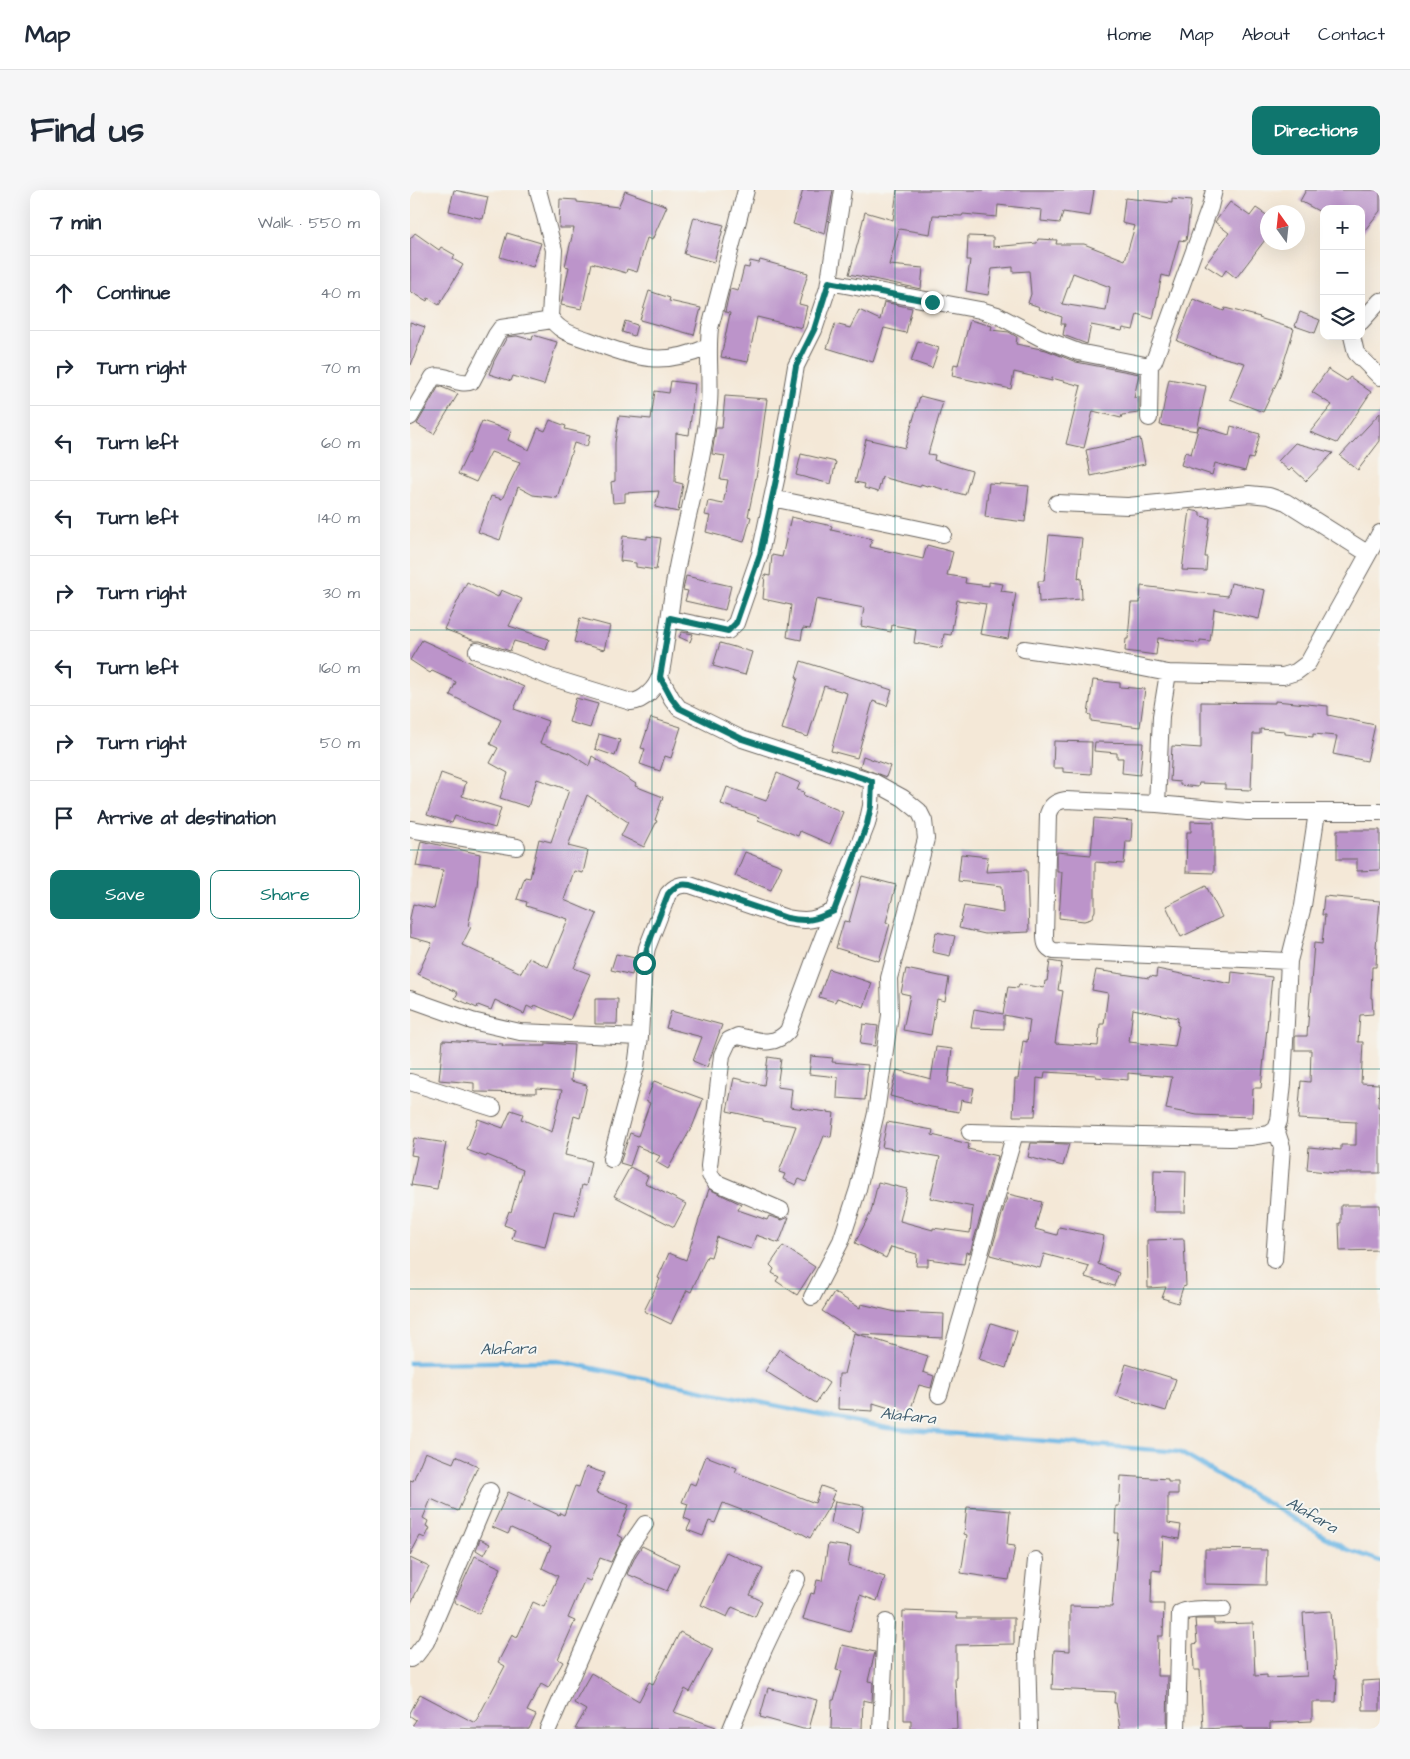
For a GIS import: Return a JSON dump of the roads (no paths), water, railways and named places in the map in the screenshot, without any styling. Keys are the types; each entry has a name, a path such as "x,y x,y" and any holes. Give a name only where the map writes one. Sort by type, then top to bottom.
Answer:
{"street":[{"path":"538,190 554,250 549,310 552,320 561,330 623,354 646,358 688,356 708,347"},
{"path":"477,650 550,677 631,702 637,702 647,696 660,677 675,579 704,448 710,386 708,347 710,328 746,190"},
{"path":"670,618 728,631 736,623 760,554 779,466 796,366 814,330 829,282 843,190"},
{"path":"829,282 980,310 997,315 1039,337 1078,352 1144,365 1150,364 1154,360 1210,206 1211,191"},
{"path":"1365,318 1380,301"},
{"path":"410,417 433,377 440,376 462,382 472,381 501,328 552,320"},
{"path":"1353,340 1356,353 1380,377"},
{"path":"1149,418 1150,364"},
{"path":"1057,503 1128,506 1249,494 1269,496 1286,502 1367,553"},
{"path":"772,498 943,534"},
{"path":"1024,649 1168,672 1283,676 1296,672 1308,663 1367,553 1380,533"},
{"path":"1157,804 1161,716 1168,672"},
{"path":"660,677 679,708 742,739 872,781 919,810 924,821 926,839 888,978 890,1015 876,1113 858,1189 841,1241 812,1297"},
{"path":"781,1210 715,1182 710,1175 709,1166 722,1055 729,1040 738,1036 772,1042 781,1039 788,1031 867,824 871,806 872,781"},
{"path":"1290,961 1054,951 1047,947 1045,935 1048,814 1051,806 1065,800 1157,804 1247,812 1380,812"},
{"path":"970,1132 1230,1138 1269,1134 1276,1129 1279,1121 1283,1083 1290,961 1303,906 1317,812"},
{"path":"410,829 517,847"},
{"path":"611,1159 636,1066 640,1037 644,963 647,948 668,894 674,887 682,884 690,885 787,918 802,921 814,921 834,911"},
{"path":"410,999 472,1021 520,1032 640,1037"},
{"path":"410,1082 493,1108"},
{"path":"1274,1260 1282,1147 1276,1129"},
{"path":"938,1396 1015,1133"},
{"path":"410,1659 416,1655 426,1642 490,1491"},
{"path":"548,1729 627,1550 645,1524"},
{"path":"1028,1729 1028,1650 1036,1560"},
{"path":"731,1729 764,1649 797,1579"},
{"path":"1177,1729 1180,1613 1190,1610 1224,1609"},
{"path":"881,1729 886,1622"}],"waterway":[{"name":"Alafara","path":"410,1363 558,1361 887,1428 1179,1452 1346,1549 1380,1561"}]}
